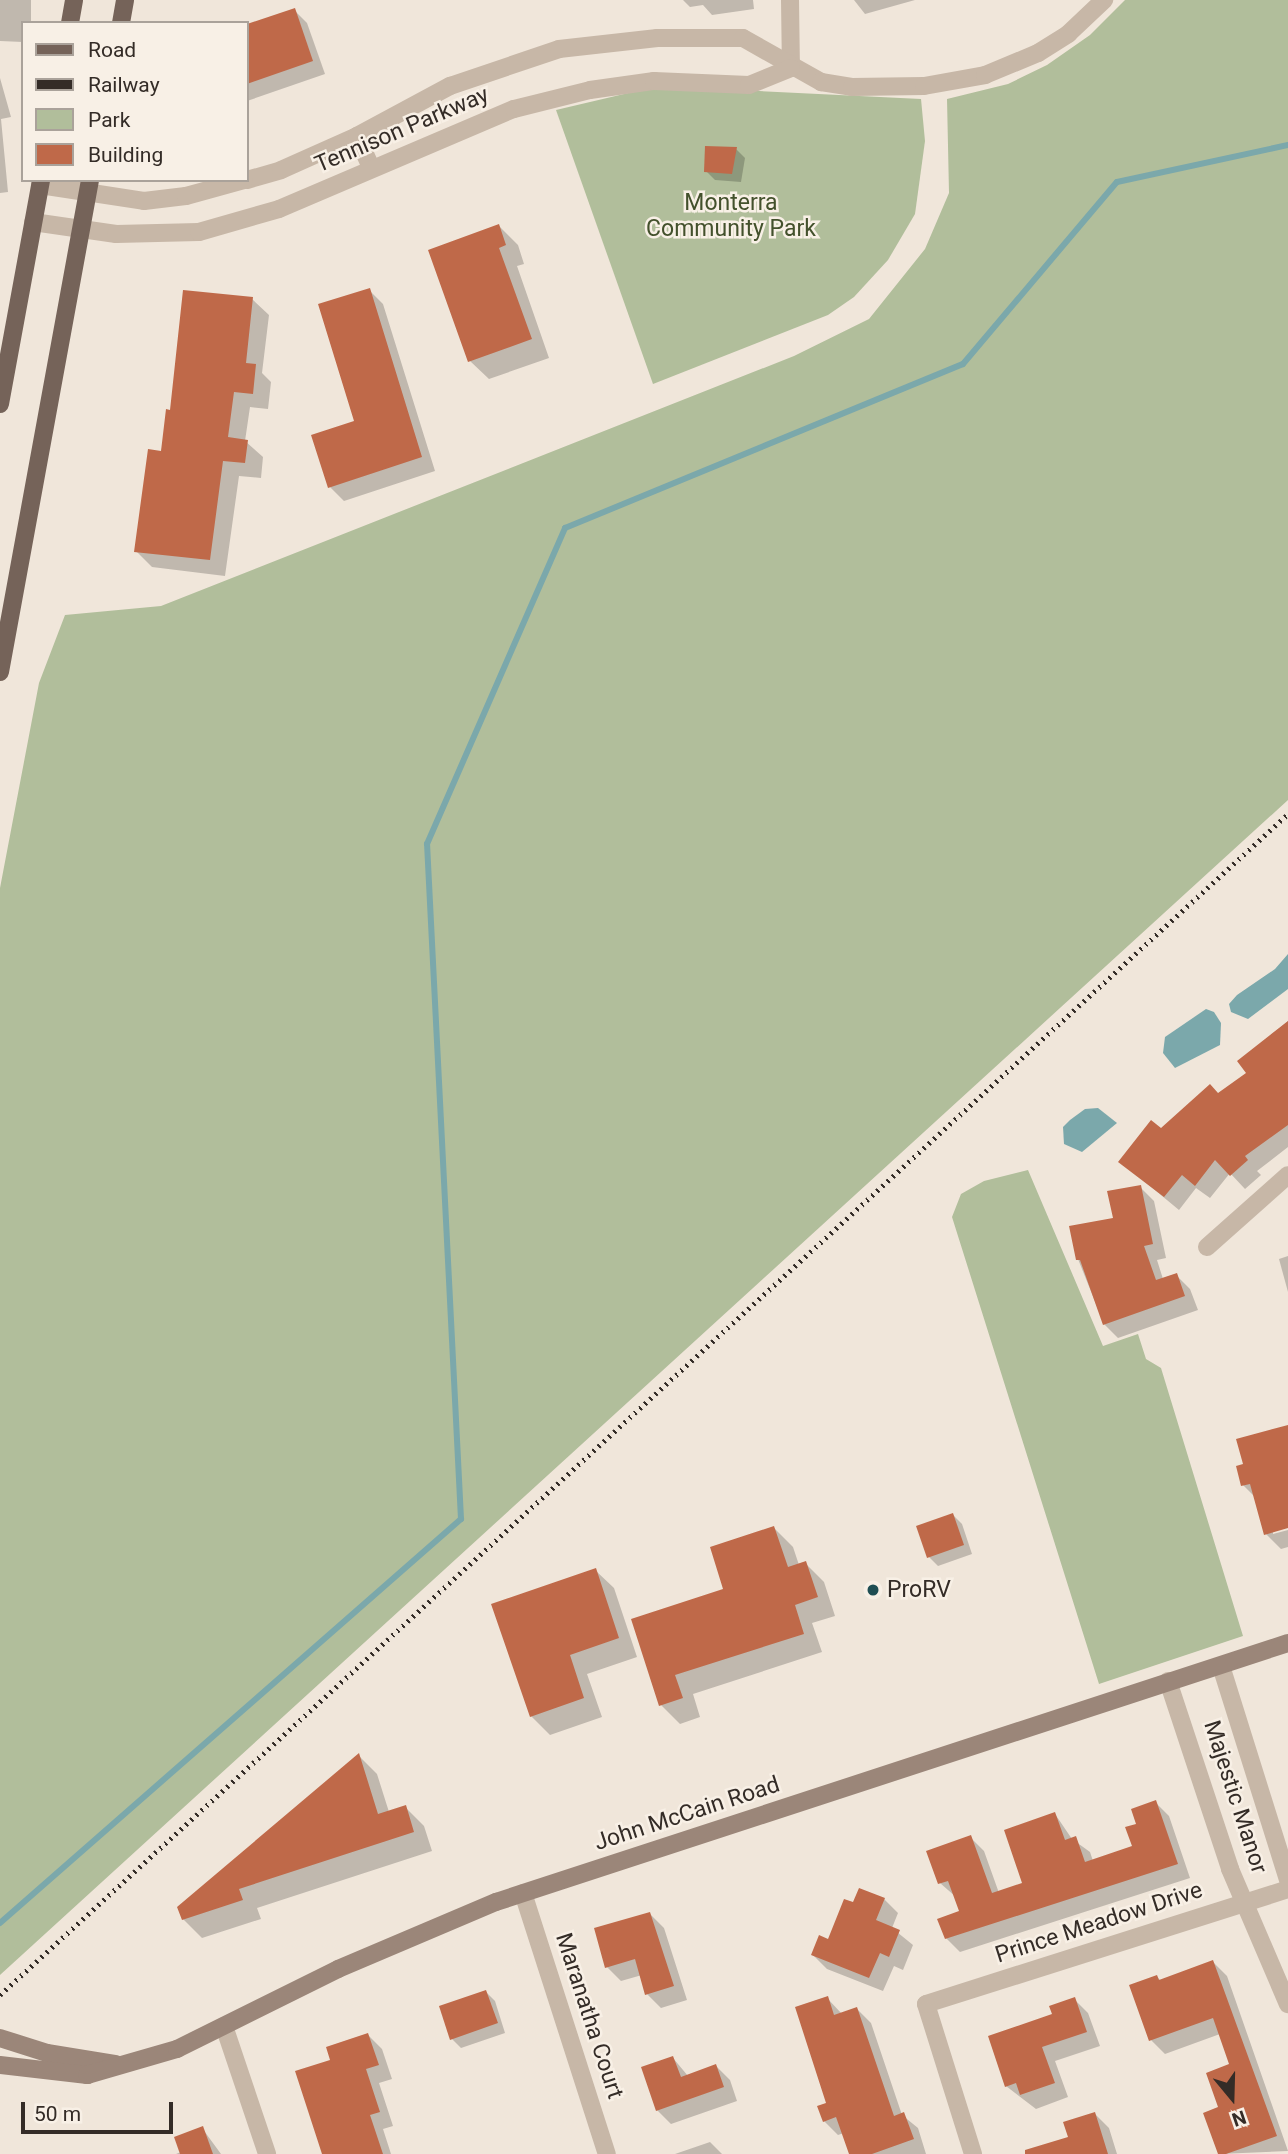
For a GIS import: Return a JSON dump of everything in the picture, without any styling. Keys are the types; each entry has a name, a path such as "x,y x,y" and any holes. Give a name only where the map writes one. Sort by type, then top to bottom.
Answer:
{"main road":[{"path":"70,21 74,0"},
{"path":"121,21 125,0"},
{"path":"0,404 41,183"},
{"path":"0,672 89,186"},
{"name":"John McCain Road","path":"0,2065 88,2075 116,2064 177,2049 338,1969 523,1893 1288,1643"},
{"name":"John McCain Road","path":"0,2038 47,2053 116,2064"}],"street":[{"path":"790,0 791,68"},
{"name":"Tennison Parkway","path":"248,179 281,170 357,136 450,86 559,49 657,38 743,38 791,68 821,82 852,88 925,86 985,75 1068,34 1104,0"},
{"name":"Tennison Parkway","path":"33,222 157,236 199,232 279,209 514,109 572,94 654,81 749,85 791,68"},
{"path":"357,136 371,168"},
{"name":"Tennison Parkway","path":"41,183 89,186 145,201 186,196 238,182"},
{"path":"1208,1247 1288,1175"},
{"name":"Majestic Manor","path":"1221,1666 1288,1880"},
{"name":"Majestic Manor","path":"1168,1681 1244,1902 1288,2004"},
{"name":"Prince Meadow Drive","path":"973,2154 926,2004 1288,1889"},
{"name":"Maranatha Court","path":"523,1893 607,2154"},
{"path":"224,2026 267,2154"}],"green space":[{"path":"1125,0 1288,0 1288,800 0,1975 0,888 39,683 65,615 161,606 794,356 869,319 925,249 949,193 947,99 1008,84 1047,65 1090,35"},
{"name":"Monterra Community Park","path":"658,86 921,99 925,141 915,214 888,260 854,297 828,315 653,384 556,110"},
{"path":"1028,1170 1103,1346 1138,1334 1146,1359 1161,1368 1243,1636 1099,1684 952,1217 961,1194 984,1181"}],"water":[{"path":"1288,954 1288,989 1248,1019 1231,1012 1229,1004 1237,995 1275,969"},
{"path":"1206,1009 1214,1012 1221,1023 1220,1045 1175,1068 1163,1053 1165,1037"},
{"path":"1098,1108 1117,1123 1082,1152 1064,1144 1063,1127 1085,1109"}],"building":[{"path":"295,8 313,61 248,84 248,24"},
{"path":"705,146 737,147 732,174 704,172"},
{"path":"499,224 506,245 499,248 532,339 468,362 428,250"},
{"path":"370,288 422,457 328,488 311,435 354,421 318,304"},
{"path":"183,290 253,297 246,363 256,364 253,394 234,392 228,437 248,440 245,463 223,461 210,560 134,552 148,449 161,451 166,409 170,410"},
{"path":"1288,1021 1288,1125 1245,1156 1248,1160 1230,1176 1215,1160 1195,1186 1182,1175 1164,1197 1118,1162 1151,1120 1161,1128 1210,1084 1218,1093 1246,1073 1237,1061"},
{"path":"1141,1185 1153,1244 1144,1246 1156,1280 1177,1273 1185,1296 1103,1325 1080,1260 1076,1260 1069,1226 1113,1218 1107,1191"},
{"path":"1288,1425 1288,1528 1264,1535 1250,1484 1241,1486 1236,1466 1243,1464 1236,1439"},
{"path":"953,1513 964,1545 927,1558 916,1526"},
{"path":"774,1526 788,1567 806,1561 818,1597 795,1605 804,1634 675,1675 683,1698 659,1706 631,1619 723,1589 710,1547"},
{"path":"596,1568 619,1638 570,1655 584,1698 530,1717 491,1604"},
{"path":"359,1753 378,1814 406,1805 414,1832 239,1889 243,1900 182,1920 177,1907"},
{"path":"1156,1800 1178,1864 945,1939 937,1919 959,1911 948,1881 938,1884 926,1851 971,1835 992,1893 1022,1883 1004,1830 1055,1812 1065,1840 1076,1836 1085,1862 1132,1846 1125,1827 1136,1824 1131,1809"},
{"path":"859,1888 885,1898 876,1920 900,1930 889,1957 880,1953 869,1978 811,1955 819,1935 828,1939 844,1899 853,1902"},
{"path":"650,1912 674,1986 645,1995 635,1959 605,1968 594,1928"},
{"path":"1213,1960 1277,2136 1226,2154 1218,2154 1203,2113 1218,2107 1206,2073 1229,2064 1213,2018 1149,2041 1129,1985 1157,1975 1159,1980"},
{"path":"486,1990 498,2023 450,2040 439,2006"},
{"path":"828,1996 834,2015 857,2007 894,2116 904,2112 914,2139 872,2154 849,2154 836,2117 823,2122 817,2106 826,2103 795,2007"},
{"path":"1075,1997 1087,2032 1042,2047 1055,2083 1020,2095 1016,2083 1005,2087 988,2036 1052,2014 1049,2006"},
{"path":"368,2033 379,2065 366,2069 380,2112 370,2115 383,2154 322,2154 295,2071 330,2060 326,2047"},
{"path":"673,2056 681,2077 716,2064 724,2087 656,2111 641,2067"},
{"path":"1095,2112 1108,2154 1025,2154 1025,2150 1068,2137 1063,2122"},
{"path":"203,2126 213,2154 180,2154 174,2137"}],"waterway":[{"path":"0,1923 461,1519 427,844 565,528 963,364 1117,182 1288,145"}],"railway":[{"path":"0,1995 1288,814"}],"place":[{"name":"ProRV","path":"873,1590"}]}
